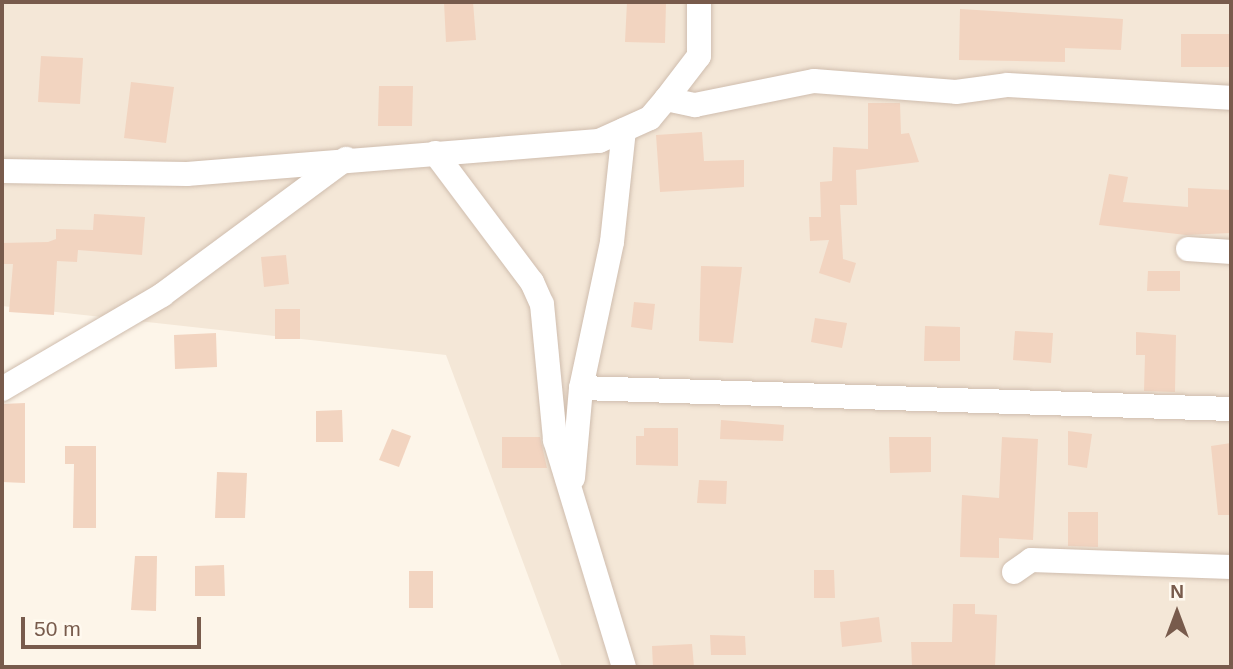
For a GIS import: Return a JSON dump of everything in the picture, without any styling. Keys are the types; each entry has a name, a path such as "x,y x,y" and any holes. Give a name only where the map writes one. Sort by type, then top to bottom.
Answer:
{"street":[{"path":"2,171 187,174 346,159 599,141 650,118 699,57 699,2"},
{"path":"666,99 695,105 814,81 956,92 1007,85 1231,97"},
{"path":"574,499 572,462 581,388 612,242 624,130"},
{"path":"435,153 532,282 542,304 549,405 624,667"},
{"path":"2,389 162,295 346,159"},
{"path":"1188,249 1231,252"},
{"path":"581,388 1231,409"},
{"path":"1014,572 1031,560 1231,567"}],"shaded area":[{"path":"2,2 1231,2 1231,667 562,667 446,355 2,306"}],"building":[{"path":"444,2 473,2 476,40 446,42"},
{"path":"627,2 666,2 665,43 625,42"},
{"path":"960,9 1123,19 1121,50 1065,48 1065,62 959,60"},
{"path":"1181,34 1231,34 1231,67 1181,67"},
{"path":"41,56 83,58 80,104 38,102"},
{"path":"131,82 174,87 166,143 124,138"},
{"path":"379,86 413,86 412,126 378,126"},
{"path":"868,103 900,103 901,134 909,133 919,162 856,170 857,205 840,205 843,259 856,263 850,283 819,273 829,240 810,241 809,217 821,217 820,182 832,181 833,147 868,149"},
{"path":"702,132 704,161 744,160 744,187 660,192 656,135"},
{"path":"1109,174 1128,177 1123,202 1188,207 1188,188 1231,190 1231,233 1186,235 1099,225"},
{"path":"94,214 145,217 142,255 78,250 77,262 57,261 54,315 9,312 13,264 2,264 2,243 48,242 56,239 56,229 93,230"},
{"path":"286,255 289,284 264,287 261,257"},
{"path":"701,266 742,267 733,343 699,341"},
{"path":"1148,271 1180,271 1180,291 1147,291"},
{"path":"634,302 655,304 652,330 631,327"},
{"path":"275,309 300,309 300,339 275,339"},
{"path":"815,318 847,323 842,348 811,342"},
{"path":"925,326 960,327 960,361 924,361"},
{"path":"1015,331 1053,333 1051,363 1013,360"},
{"path":"1136,332 1176,335 1175,392 1144,391 1145,355 1136,355"},
{"path":"216,333 217,367 175,369 174,335"},
{"path":"25,403 25,483 2,482 2,404"},
{"path":"342,410 343,442 316,442 316,411"},
{"path":"721,420 784,425 783,441 720,439"},
{"path":"644,428 678,428 678,466 636,465 636,436 644,436"},
{"path":"392,429 411,436 399,467 379,460"},
{"path":"1068,431 1092,434 1087,468 1068,465"},
{"path":"502,437 540,437 547,468 502,468"},
{"path":"889,437 931,437 931,472 890,473"},
{"path":"1002,437 1038,439 1033,540 999,538 999,558 960,557 962,495 999,498"},
{"path":"1231,443 1231,515 1218,515 1211,446"},
{"path":"65,446 96,446 96,528 73,528 74,464 65,464"},
{"path":"217,472 247,473 245,518 215,518"},
{"path":"699,480 727,481 726,504 697,503"},
{"path":"1068,512 1098,512 1098,547 1068,546"},
{"path":"135,556 157,556 156,611 131,610"},
{"path":"224,565 225,596 195,596 195,566"},
{"path":"814,570 834,570 835,598 814,598"},
{"path":"409,571 433,571 433,608 409,608"},
{"path":"953,604 975,604 975,614 997,615 995,667 912,667 911,642 952,642"},
{"path":"879,617 882,642 842,647 840,622"},
{"path":"710,635 745,636 746,655 711,655"},
{"path":"692,644 694,667 653,667 652,646"}]}
